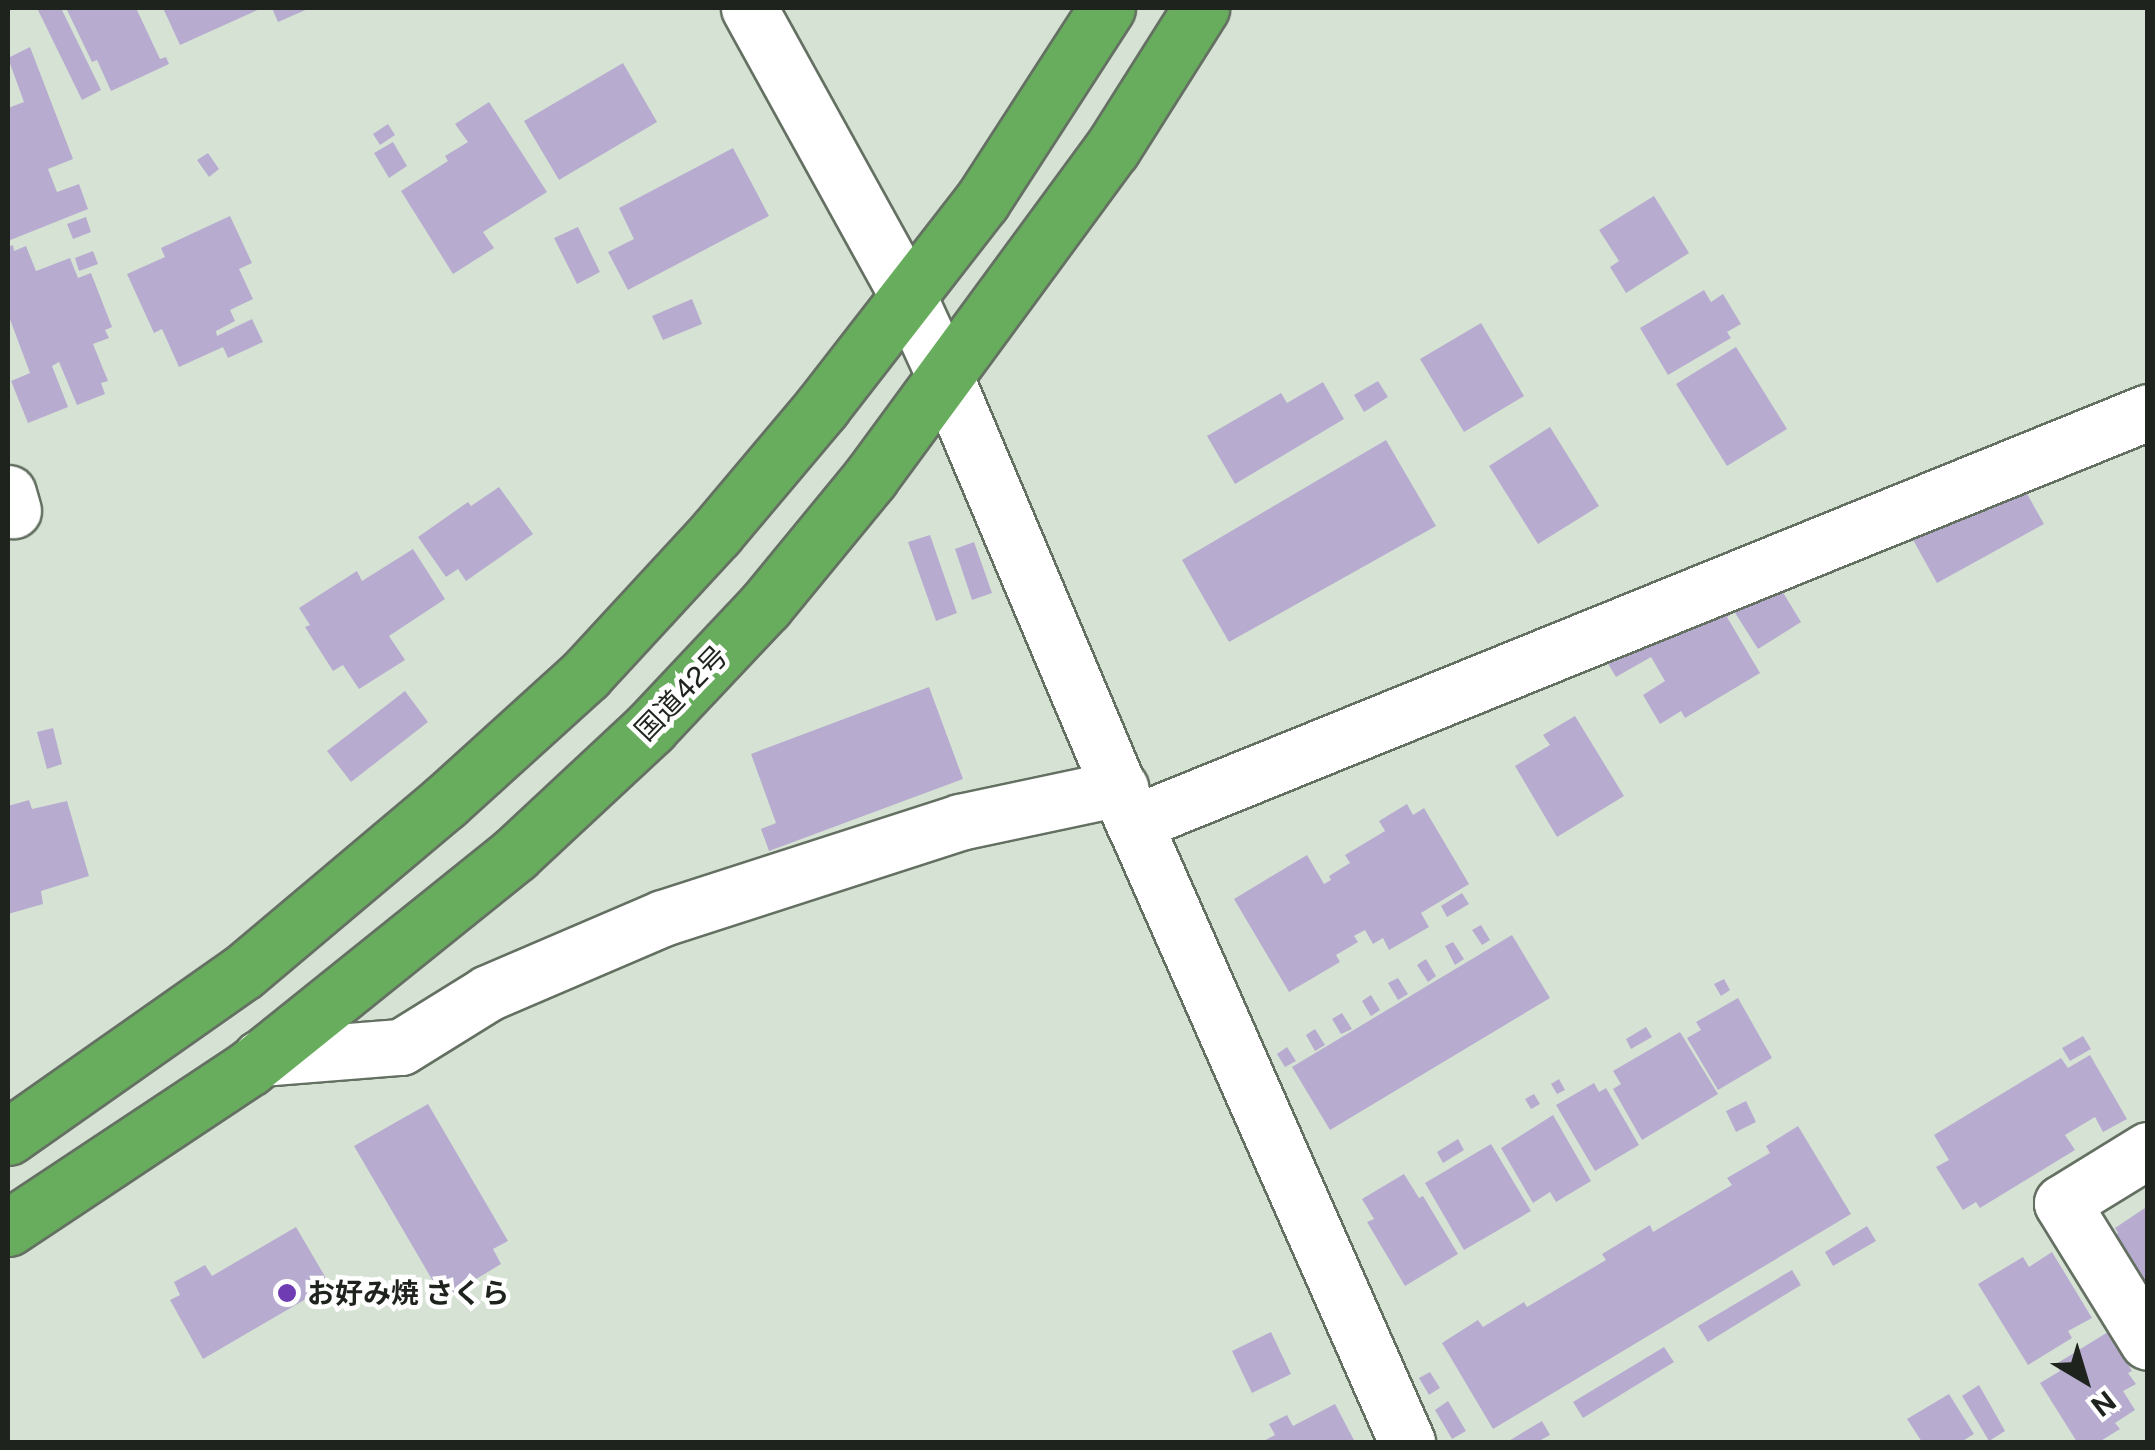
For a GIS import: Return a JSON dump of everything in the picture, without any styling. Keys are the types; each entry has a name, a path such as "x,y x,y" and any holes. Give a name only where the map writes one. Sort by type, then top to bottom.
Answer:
{"highway":[{"path":"8,1137 243,972 445,802 586,674 728,519 908,296 982,201 1107,8"},
{"name":"国道42号","path":"8,1228 260,1058 515,854 650,728 765,606 946,378 1112,149 1202,8"}],"street":[{"path":"750,8 908,296 946,378 1127,805 1407,1442"},
{"path":"260,1058 401,1047 488,993 663,918 960,822 1127,805 2148,412"},
{"path":"2148,1150 2062,1203 2148,1342"}],"building":[{"path":"37,8 61,8 101,90 82,100"},
{"path":"136,8 160,59 166,57 169,64 111,91 97,60 92,62 67,10"},
{"path":"163,8 262,8 180,45"},
{"path":"272,8 310,8 278,22"},
{"path":"30,47 73,159 48,169 57,192 79,184 88,209 8,241 8,108 24,102 8,58"},
{"path":"623,63 657,122 559,180 524,121"},
{"path":"489,102 547,192 483,232 494,248 453,274 401,191 448,161 445,156 468,142 455,124"},
{"path":"388,124 395,135 380,145 373,134"},
{"path":"393,142 407,166 389,178 374,153"},
{"path":"733,148 769,216 628,290 608,252 634,239 619,208"},
{"path":"208,153 219,169 209,177 197,160"},
{"path":"1654,196 1689,253 1626,293 1610,267 1619,261 1599,230"},
{"path":"230,216 252,263 239,269 253,299 230,310 235,321 216,331 217,336 252,319 263,342 228,358 223,347 179,367 162,329 154,333 127,274 165,257 161,248"},
{"path":"86,217 91,232 73,239 67,224"},
{"path":"578,227 600,272 577,284 554,238"},
{"path":"13,245 14,251 26,246 36,271 70,258 78,278 91,273 112,327 105,330 109,338 93,344 108,381 101,383 105,394 77,405 59,362 52,366 68,407 28,423 11,381 30,373 8,314 8,247"},
{"path":"93,251 98,264 79,271 75,258"},
{"path":"1704,290 1711,302 1723,294 1741,324 1727,332 1731,338 1668,375 1640,328"},
{"path":"692,299 702,324 663,340 652,316"},
{"path":"1481,323 1524,396 1464,432 1420,359"},
{"path":"1736,347 1787,429 1727,466 1676,384"},
{"path":"1378,381 1388,397 1364,412 1354,395"},
{"path":"1323,382 1344,419 1235,484 1207,436 1281,393 1287,403"},
{"path":"1550,427 1599,506 1538,544 1489,466"},
{"path":"1386,440 1436,526 1229,642 1182,560"},
{"path":"2022,485 2044,524 1937,583 1912,538 1994,494"},
{"path":"499,487 533,534 466,581 458,569 446,577 418,537 468,502 471,506"},
{"path":"930,535 957,613 936,621 908,542"},
{"path":"974,542 992,593 972,600 955,549"},
{"path":"413,549 445,599 389,636 405,660 359,689 343,665 333,671 305,627 310,625 299,608 357,571 362,581"},
{"path":"1776,581 1801,622 1758,649 1732,608"},
{"path":"1723,600 1732,614 1727,617 1760,673 1685,718 1681,711 1660,724 1643,695 1665,681 1651,657 1616,677 1604,657"},
{"path":"929,687 963,779 769,851 761,829 776,823 751,754"},
{"path":"405,691 428,722 351,782 327,751"},
{"path":"1575,716 1624,796 1557,837 1515,766 1550,745 1543,735"},
{"path":"53,728 62,764 47,769 37,732"},
{"path":"29,800 32,809 67,801 89,876 41,891 43,904 8,914 8,806"},
{"path":"1407,804 1413,815 1424,808 1469,884 1421,913 1429,927 1389,950 1383,938 1373,944 1365,930 1354,936 1358,942 1336,955 1340,962 1289,992 1234,899 1307,855 1324,884 1331,880 1329,876 1350,863 1345,855 1385,831 1379,821"},
{"path":"1462,893 1469,904 1447,917 1441,906"},
{"path":"1481,925 1490,940 1482,945 1472,930"},
{"path":"1512,935 1550,998 1330,1130 1292,1067"},
{"path":"1453,942 1464,959 1455,965 1445,946"},
{"path":"1426,959 1436,976 1428,982 1417,965"},
{"path":"1398,978 1408,994 1398,1000 1388,983"},
{"path":"1724,979 1730,990 1721,996 1714,984"},
{"path":"1371,995 1380,1010 1371,1016 1362,1001"},
{"path":"1738,998 1772,1058 1718,1090 1687,1038 1701,1030 1696,1022"},
{"path":"1342,1013 1352,1029 1341,1034 1332,1019"},
{"path":"1646,1027 1652,1037 1631,1049 1626,1039"},
{"path":"1315,1029 1325,1045 1315,1051 1306,1035"},
{"path":"1680,1032 1718,1094 1642,1140 1613,1089 1621,1084 1613,1071"},
{"path":"2083,1036 2091,1049 2070,1061 2062,1048"},
{"path":"1287,1047 1296,1061 1285,1067 1277,1054"},
{"path":"2090,1055 2127,1119 2103,1132 2095,1117 2065,1135 2075,1150 1980,1208 1976,1202 1963,1210 1936,1167 1949,1160 1934,1135 2061,1058 2068,1068"},
{"path":"1559,1079 1565,1090 1557,1094 1551,1084"},
{"path":"1594,1083 1599,1092 1606,1088 1639,1145 1595,1171 1556,1105"},
{"path":"1534,1094 1540,1104 1531,1109 1525,1099"},
{"path":"1746,1101 1756,1122 1736,1132 1726,1111"},
{"path":"428,1104 508,1241 493,1249 501,1264 453,1293 446,1282 437,1288 354,1146"},
{"path":"1553,1115 1591,1181 1556,1202 1550,1192 1533,1203 1501,1148"},
{"path":"1798,1126 1851,1214 1493,1429 1442,1343 1478,1320 1483,1327 1524,1302 1527,1307 1606,1260 1602,1254 1650,1225 1653,1232 1732,1185 1727,1178 1770,1153 1766,1146"},
{"path":"1458,1139 1464,1150 1443,1163 1437,1152"},
{"path":"1491,1144 1531,1211 1464,1250 1425,1183"},
{"path":"1404,1174 1419,1198 1423,1196 1458,1254 1405,1286 1367,1222 1374,1219 1362,1199"},
{"path":"2148,1206 2148,1296 2113,1237 2118,1233 2115,1228"},
{"path":"1867,1226 1876,1241 1833,1266 1825,1252"},
{"path":"296,1227 330,1285 203,1359 170,1300 180,1295 174,1282 205,1265 212,1276"},
{"path":"2052,1252 2092,1318 2068,1331 2072,1338 2028,1365 1978,1284 2023,1257 2029,1267"},
{"path":"1792,1270 1801,1285 1708,1342 1698,1326"},
{"path":"1271,1332 1291,1374 1252,1393 1232,1351"},
{"path":"2108,1332 2132,1371 2128,1373 2136,1384 2123,1391 2135,1410 2115,1423 2120,1429 2099,1442 2077,1442 2040,1383 2060,1371 2056,1364"},
{"path":"1664,1347 1674,1362 1583,1418 1573,1402"},
{"path":"1430,1372 1440,1388 1429,1395 1419,1378"},
{"path":"1979,1385 2005,1431 1989,1441 1962,1396"},
{"path":"1949,1394 1974,1434 1961,1442 1922,1442 1907,1419"},
{"path":"1448,1401 1466,1431 1452,1439 1435,1410"},
{"path":"1335,1404 1355,1442 1262,1442 1275,1435 1269,1424 1287,1415 1293,1426"},
{"path":"1542,1421 1550,1435 1537,1442 1507,1442"}],"place":[{"name":"お好み焼 さくら","path":"287,1293"}]}
